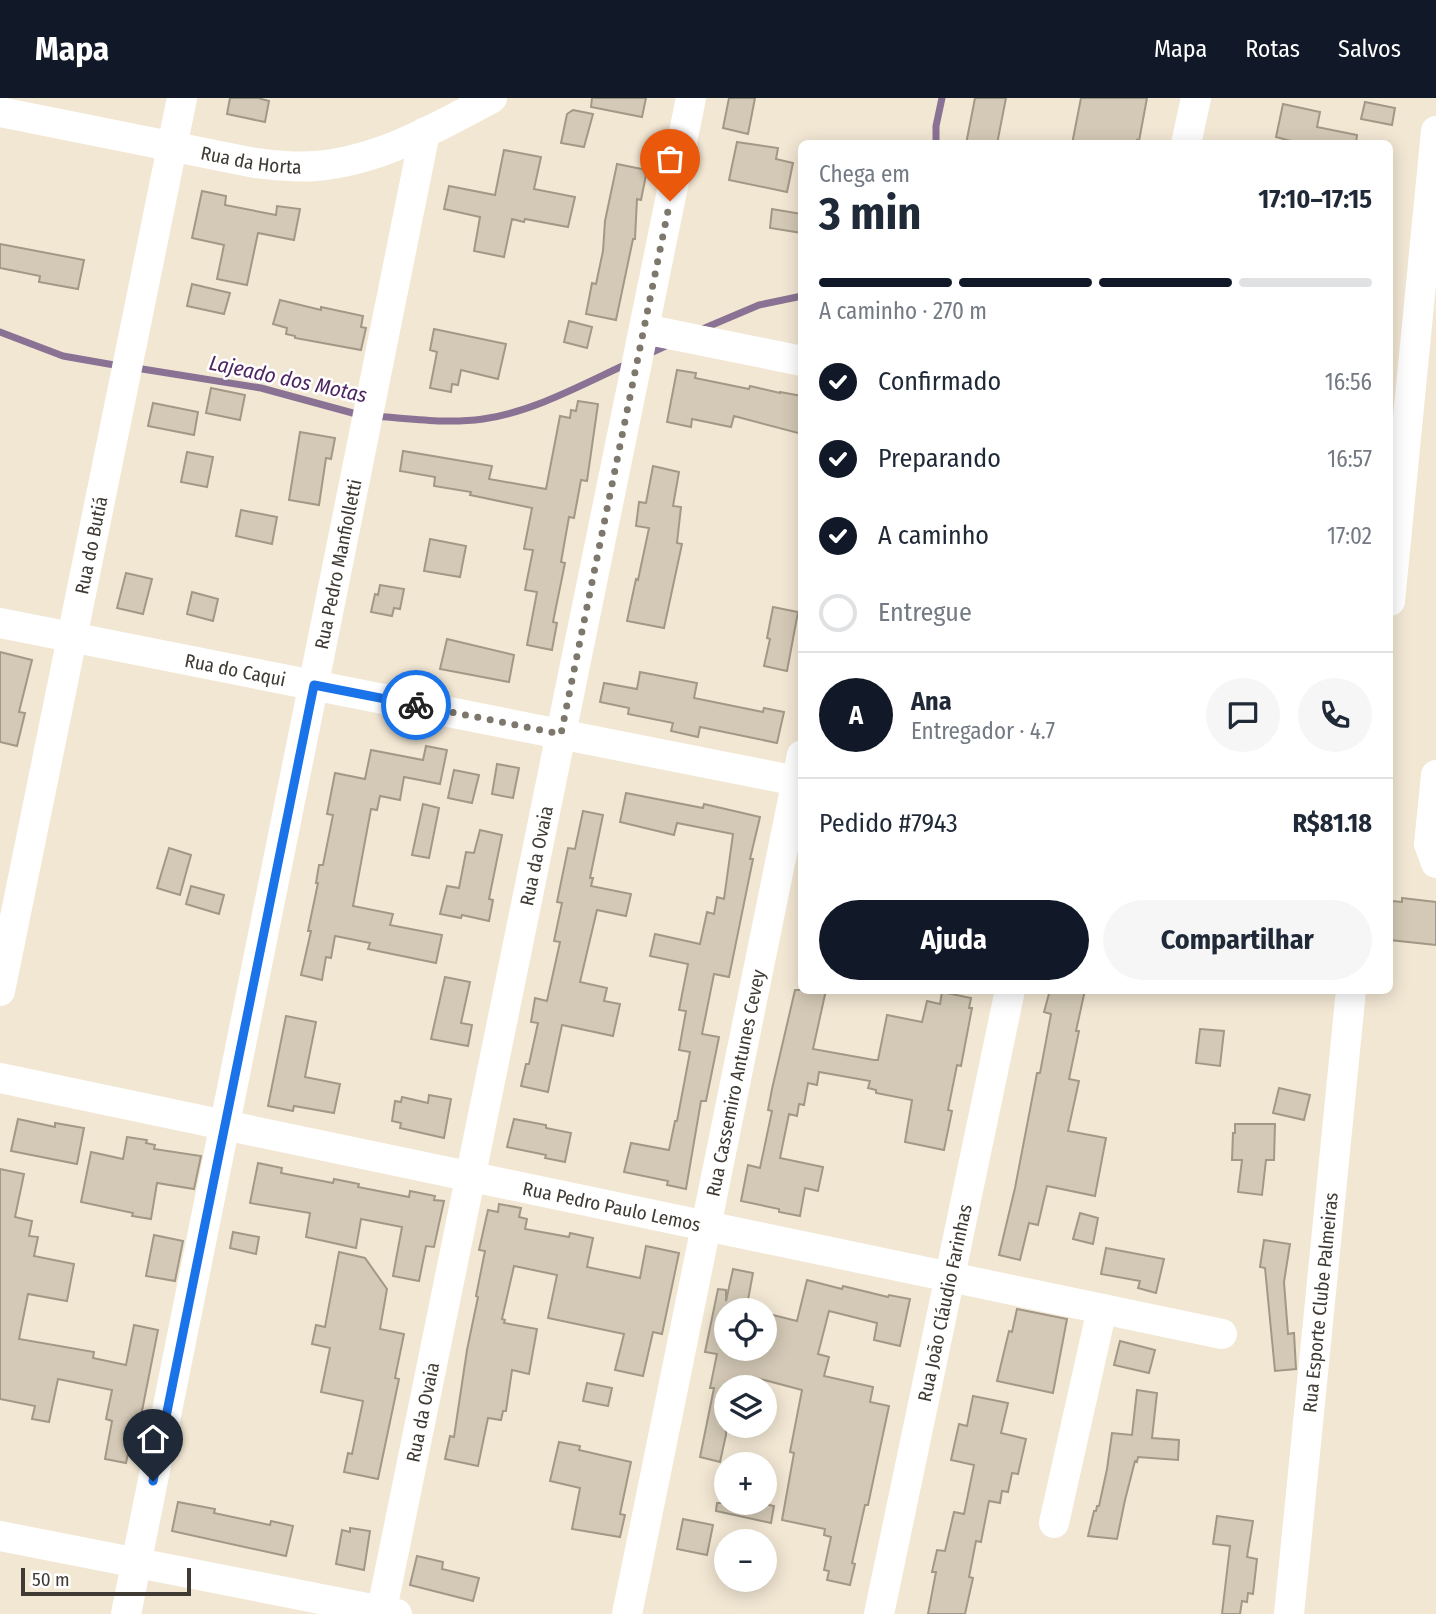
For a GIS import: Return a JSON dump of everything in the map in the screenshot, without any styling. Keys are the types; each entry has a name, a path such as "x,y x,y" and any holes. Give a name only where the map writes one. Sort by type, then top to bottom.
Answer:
{"street":[{"name":"Rua do Butiá","path":"0,991 182,98"},
{"name":"Rua da Horta","path":"0,112 255,163 314,167 347,162 383,152 492,98"},
{"name":"Rua da Ovaia","path":"386,1613 471,1177 635,372 663,336 691,98"},
{"path":"1187,140 1196,98"},
{"path":"1393,536 1396,471 1436,131"},
{"name":"Rua Pedro Manfiolletti","path":"126,1614 425,132"},
{"path":"663,336 798,360"},
{"name":"Rua do Caqui","path":"0,623 561,734 798,773"},
{"path":"1436,775 1429,844 1436,863"},
{"name":"Rua Cassemiro Antunes Cevey","path":"627,1614 798,783"},
{"name":"Rua João Cláudio Farinhas","path":"880,1614 1009,994"},
{"name":"Rua Esporte Clube Palmeiras","path":"1289,1614 1351,994"},
{"name":"Rua Pedro Paulo Lemos","path":"0,1078 1222,1334"},
{"path":"1054,1523 1102,1309"},
{"path":"0,1536 386,1613"}],"building":[{"path":"230,98 258,98 269,101 265,122 227,114"},
{"path":"592,98 646,98 642,117 591,107"},
{"path":"729,98 755,98 748,134 723,128"},
{"path":"975,98 1006,98 998,140 967,140"},
{"path":"1081,98 1147,98 1139,140 1073,140"},
{"path":"1365,102 1395,108 1392,125 1361,119"},
{"path":"1283,104 1320,112 1317,127 1357,135 1356,140 1287,140 1276,137"},
{"path":"573,110 593,114 584,147 561,143 567,114"},
{"path":"737,142 778,148 776,159 793,163 787,192 729,180"},
{"path":"504,150 541,157 534,189 575,197 568,227 512,219 504,257 474,251 480,217 444,209 449,186 495,195"},
{"path":"617,164 647,170 641,200 637,199 635,239 616,320 586,314 592,283 596,284 603,251 605,221"},
{"path":"202,191 226,196 225,205 276,215 277,206 300,209 294,240 258,233 247,285 217,279 224,245 192,238"},
{"path":"772,209 798,213 798,232 770,228"},
{"path":"0,244 84,260 78,289 39,282 40,276 0,268"},
{"path":"192,284 230,293 224,314 187,306"},
{"path":"280,300 363,316 361,327 366,328 361,350 286,334 287,328 273,324"},
{"path":"569,321 592,327 587,348 564,342"},
{"path":"434,329 506,344 498,379 461,370 458,385 452,384 451,392 430,388 437,352 430,350"},
{"path":"677,370 696,373 695,378 798,395 798,433 734,416 731,427 692,419 691,427 667,422"},
{"path":"211,388 245,395 240,420 206,413"},
{"path":"578,401 598,404 587,481 581,480 574,518 569,517 561,562 565,563 553,622 557,623 552,650 527,645 537,592 525,590 533,550 524,549 532,508 470,495 471,492 434,486 435,477 400,471 403,451 492,466 489,479 546,489 560,416 570,418 571,410 576,411"},
{"path":"153,403 198,412 194,435 148,426"},
{"path":"300,432 335,438 331,459 326,458 319,505 289,500"},
{"path":"187,452 213,457 207,487 181,482"},
{"path":"653,466 679,472 673,506 681,507 677,543 682,544 664,628 627,621 649,528 636,526 639,502 646,503"},
{"path":"241,510 277,517 272,544 236,536"},
{"path":"430,539 466,546 460,577 424,571"},
{"path":"126,573 152,579 143,614 117,608"},
{"path":"380,585 404,589 400,609 394,608 392,616 371,612"},
{"path":"192,592 218,599 213,621 187,614"},
{"path":"773,607 798,612 787,671 764,666"},
{"path":"447,639 514,655 509,682 440,669"},
{"path":"0,652 32,660 19,712 25,713 17,746 0,742"},
{"path":"640,672 697,683 694,698 763,712 764,708 784,712 777,743 700,727 698,737 671,731 673,723 628,714 629,708 600,702 604,683 637,689"},
{"path":"426,746 447,750 440,784 404,777 400,800 380,796 377,810 371,809 353,906 393,914 390,925 442,935 436,963 368,949 370,943 335,936 331,958 326,957 322,980 301,975 311,931 308,931 319,865 323,865 333,815 327,814 335,773 365,779 371,750 423,760"},
{"path":"497,764 519,768 513,798 492,794"},
{"path":"454,770 479,775 472,803 448,798"},
{"path":"626,793 703,808 704,804 760,817 729,977 714,974 702,1034 719,1037 706,1101 701,1101 686,1189 667,1185 668,1181 624,1172 631,1143 669,1150 690,1052 679,1050 686,1011 679,1010 688,964 650,956 655,934 700,944 707,912 714,914 717,897 724,899 733,834 677,823 674,835 620,822"},
{"path":"423,804 439,808 429,858 412,855"},
{"path":"583,811 603,815 590,878 593,878 591,886 631,894 626,916 597,910 580,982 607,988 604,1001 620,1004 613,1036 562,1025 548,1092 521,1086 538,1023 531,1022 535,998 547,1001 560,942 554,941 562,903 557,902 568,848 575,849"},
{"path":"480,830 502,835 489,899 493,900 489,921 462,915 461,918 440,914 447,886 459,888 466,852 474,853"},
{"path":"169,848 191,855 180,895 157,888"},
{"path":"191,886 224,895 219,914 186,904"},
{"path":"1402,898 1436,902 1436,945 1393,940 1393,901 1402,902"},
{"path":"445,977 470,982 461,1023 472,1025 468,1046 431,1039"},
{"path":"795,990 798,990 798,994 825,994 813,1049 874,1060 878,1060 887,1015 922,1022 927,1001 940,1004 942,994 971,998 969,1008 972,1008 961,1066 957,1065 948,1110 952,1111 944,1150 905,1142 912,1100 876,1093 876,1090 868,1088 870,1081 819,1072 817,1085 808,1083 804,1105 799,1104 797,1116 789,1114 780,1158 823,1167 818,1191 805,1188 800,1216 741,1201 748,1165 760,1168 772,1111 768,1110"},
{"path":"1049,994 1084,994 1069,1079 1079,1081 1068,1131 1106,1138 1095,1196 1047,1186 1038,1225 1029,1223 1020,1260 999,1255 1051,1014 1044,1012"},
{"path":"286,1016 316,1022 305,1077 340,1084 334,1113 294,1106 293,1111 268,1106"},
{"path":"1200,1029 1224,1031 1220,1066 1196,1063"},
{"path":"1279,1088 1310,1095 1304,1120 1273,1113"},
{"path":"429,1095 451,1099 444,1138 400,1128 401,1123 392,1121 395,1101 401,1102 402,1097 428,1103"},
{"path":"18,1119 55,1127 55,1123 84,1128 77,1164 11,1151"},
{"path":"514,1119 571,1133 565,1162 507,1147"},
{"path":"1235,1124 1275,1124 1274,1160 1266,1160 1262,1195 1238,1192 1242,1160 1232,1160"},
{"path":"127,1137 147,1140 146,1143 155,1145 154,1149 201,1156 194,1189 157,1183 151,1219 81,1202 91,1152 123,1159"},
{"path":"258,1163 282,1168 281,1173 333,1183 334,1179 359,1184 358,1187 409,1197 410,1191 435,1196 434,1200 444,1201 434,1247 426,1246 419,1281 393,1276 402,1227 361,1219 356,1248 306,1237 310,1213 250,1203"},
{"path":"0,1169 24,1174 15,1217 32,1221 29,1236 38,1237 34,1256 74,1264 67,1301 28,1294 19,1339 94,1352 93,1358 126,1365 134,1325 158,1330 139,1426 134,1425 126,1463 105,1459 112,1421 106,1419 112,1390 58,1379 49,1422 32,1419 35,1406 0,1399"},
{"path":"499,1204 521,1208 519,1217 527,1219 525,1229 569,1237 570,1233 593,1238 587,1267 640,1278 646,1246 679,1253 662,1334 653,1332 643,1376 615,1370 624,1334 548,1318 557,1275 514,1266 502,1319 505,1320 504,1323 537,1329 529,1374 512,1370 506,1411 503,1411 501,1420 488,1418 478,1466 445,1459 450,1436 454,1437 478,1297 476,1296 485,1251 479,1250 488,1210 498,1212"},
{"path":"1080,1213 1098,1218 1093,1244 1073,1239"},
{"path":"233,1232 259,1237 256,1254 230,1248"},
{"path":"154,1235 183,1241 175,1281 146,1276"},
{"path":"1264,1240 1290,1244 1284,1282 1288,1334 1294,1333 1296,1369 1275,1371 1265,1268 1260,1267"},
{"path":"1106,1248 1164,1259 1156,1293 1138,1288 1140,1281 1101,1274"},
{"path":"339,1252 365,1258 387,1289 380,1329 404,1334 395,1378 399,1379 378,1479 344,1472 348,1453 352,1454 363,1401 321,1392 330,1348 312,1344 316,1325 325,1327"},
{"path":"733,1269 753,1273 748,1298 727,1298"},
{"path":"807,1280 842,1289 843,1286 888,1297 910,1299 900,1346 874,1340 877,1323 829,1311 818,1354 829,1357 824,1376 873,1387 870,1402 889,1406 868,1505 865,1505 852,1563 855,1564 850,1585 827,1580 829,1571 824,1570 831,1537 824,1535 825,1529 782,1520 794,1453 790,1452 802,1390 777,1383 777,1375 714,1375 714,1388 710,1388 716,1361 777,1361 777,1316 797,1321"},
{"path":"718,1289 726,1290 726,1298 716,1298"},
{"path":"714,1308 714,1354 705,1352"},
{"path":"1017,1309 1067,1319 1053,1393 997,1381"},
{"path":"1120,1341 1155,1350 1149,1373 1114,1365"},
{"path":"587,1383 612,1388 608,1406 583,1401"},
{"path":"714,1388 714,1438 725,1438 722,1452 714,1452 714,1460 700,1457"},
{"path":"1137,1390 1157,1393 1152,1438 1179,1440 1178,1460 1138,1457 1117,1539 1088,1536 1094,1511 1099,1506 1112,1433 1132,1435"},
{"path":"973,1396 1008,1403 1001,1433 1026,1439 1018,1474 1012,1473 1008,1492 1002,1491 1000,1503 989,1501 981,1542 976,1541 969,1577 973,1578 965,1614 928,1614 937,1550 945,1551 954,1512 964,1514 974,1465 951,1460 959,1424 967,1426"},
{"path":"559,1442 580,1446 579,1450 631,1462 620,1514 625,1515 620,1537 572,1529 580,1488 550,1481"},
{"path":"178,1502 215,1509 214,1513 270,1525 271,1521 293,1526 286,1556 172,1531"},
{"path":"734,1515 772,1515 771,1523"},
{"path":"1217,1516 1253,1521 1247,1557 1257,1559 1253,1594 1248,1593 1247,1602 1242,1601 1240,1614 1222,1614 1230,1546 1213,1544"},
{"path":"683,1519 713,1525 707,1555 677,1549"},
{"path":"350,1528 370,1531 364,1570 336,1564 342,1530 350,1532"},
{"path":"417,1556 443,1562 442,1569 479,1578 473,1601 410,1585"}],"waterway":[{"name":"Lajeado dos Motas","path":"936,140 942,98"},
{"name":"Lajeado dos Motas","path":"700,330 759,305 798,297"},
{"name":"Lajeado dos Motas","path":"0,332 63,356 120,366"},
{"name":"Lajeado dos Motas","path":"646,355 670,344"},
{"name":"Lajeado dos Motas","path":"375,416 456,421 483,419 520,410 558,396 629,363"},
{"name":"Lajeado dos Motas","path":"136,368 261,388 360,415"}],"way so far":[{"path":"416,705 561,734 670,201"}],"route":[{"path":"153,1481 314,685 416,705"}]}
